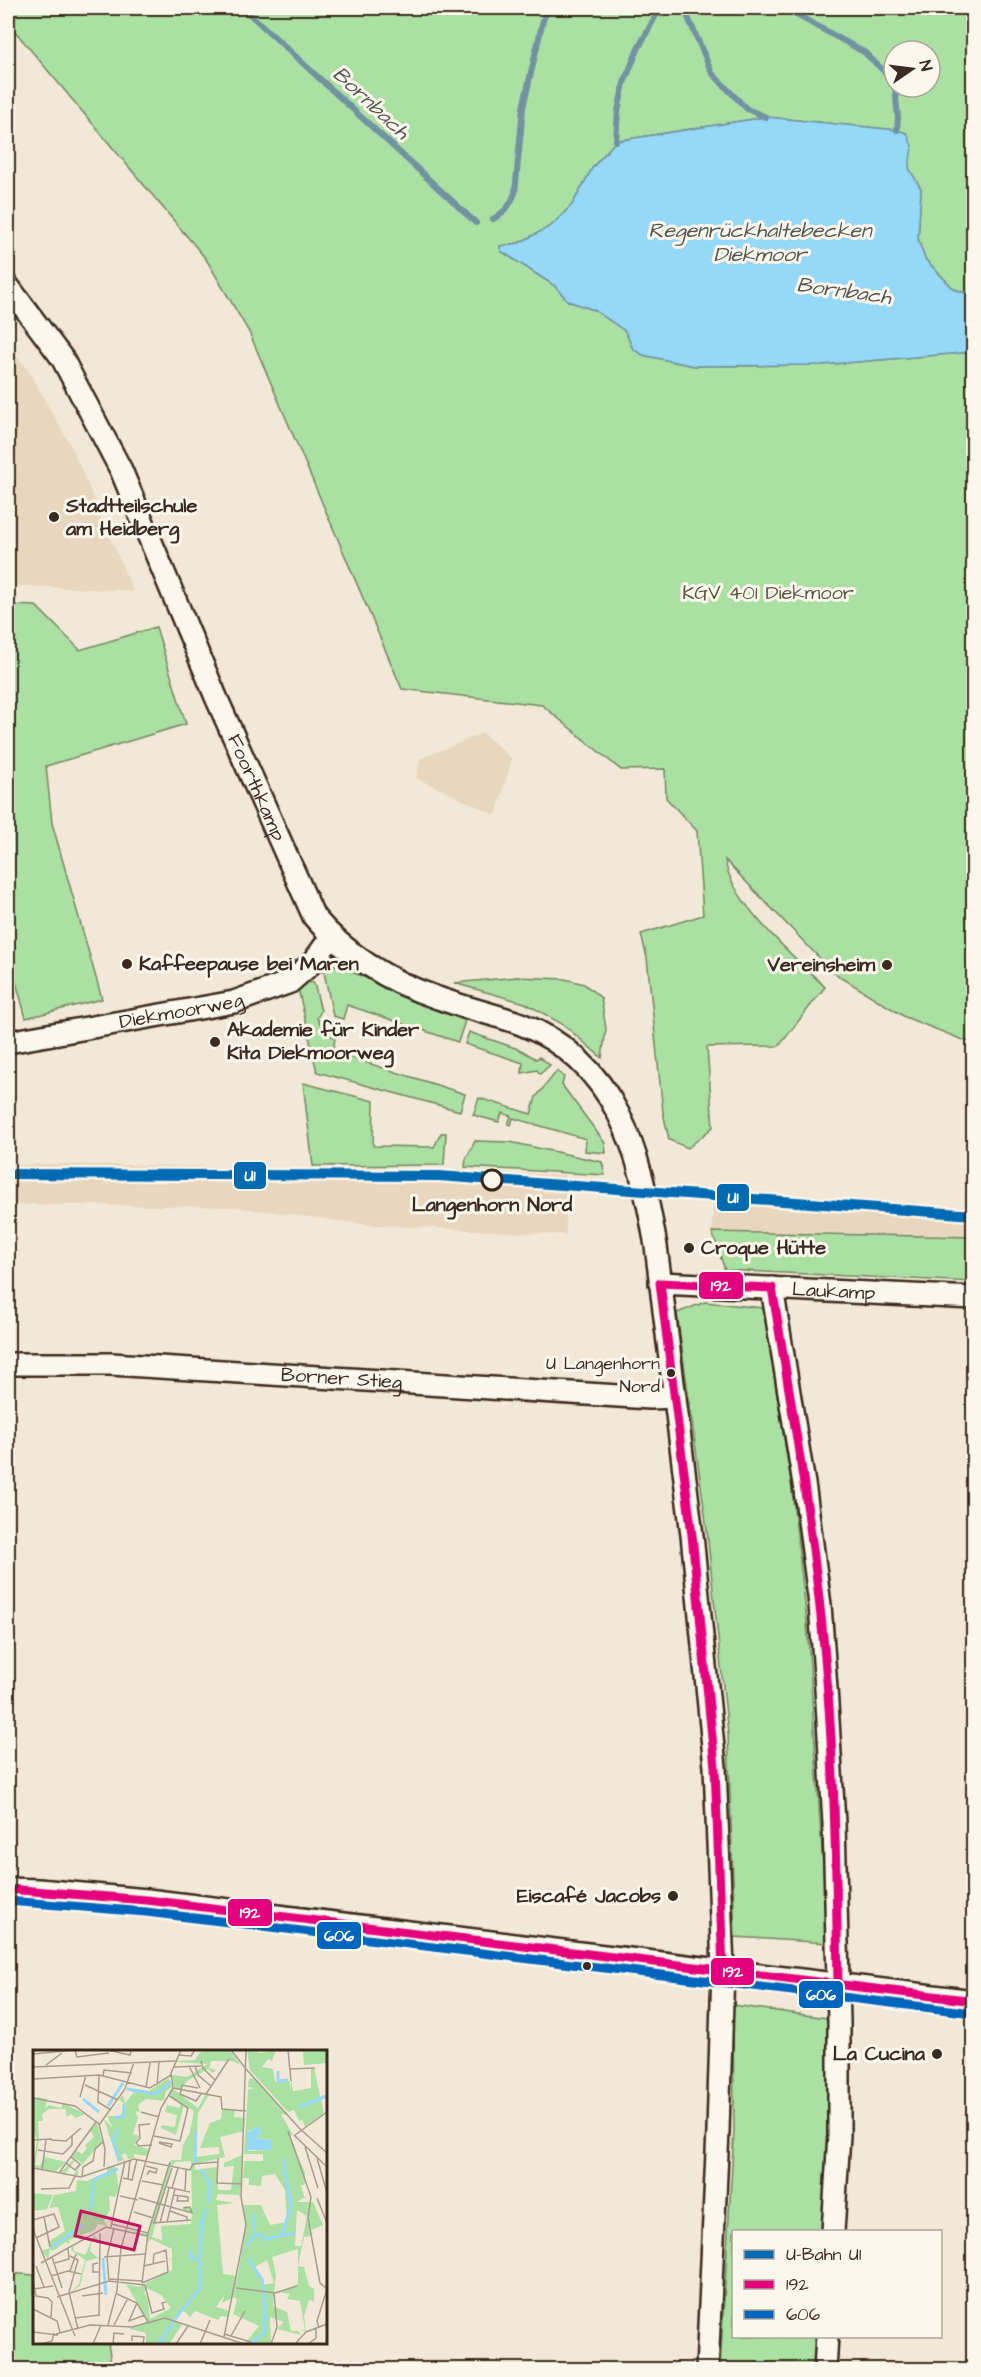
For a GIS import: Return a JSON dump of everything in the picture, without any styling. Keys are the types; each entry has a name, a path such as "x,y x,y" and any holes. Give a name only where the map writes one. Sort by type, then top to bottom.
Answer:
{"street":[{"name":"Foorthkamp","path":"8,286 62,358 121,470 274,829 314,917 331,937 362,962 400,983 438,999 523,1025 567,1052 590,1073 611,1100 627,1129 637,1158 648,1203 675,1397 695,1557 715,1767 723,1969 707,2370"},
{"name":"Diekmoorweg","path":"8,1042 234,1002 290,982 314,961 331,937"},
{"name":"Laukamp","path":"660,1283 974,1298"},
{"path":"772,1288 805,1490 820,1605 834,1823 838,1983 839,2134 833,2230"},
{"name":"Borner Stieg","path":"8,1365 111,1364 626,1396 675,1397"},
{"path":"8,1889 147,1900 974,2001"},
{"path":"825,2370 827,2338"}],"shaded area":[{"name":"Stadtteilschule am Heidberg","path":"8,345 27,368 72,448 133,591 8,585"},
{"path":"483,733 512,759 496,815 416,778 420,759"},
{"path":"39,1164 191,1166 259,1171 565,1175 566,1235 362,1224 236,1207 8,1204 8,1166"},
{"path":"714,1191 973,1207 973,1237 712,1232"}],"green space":[{"name":"KGV 401 Diekmoor","path":"8,8 973,8 973,295 954,289 925,259 918,239 921,189 909,168 907,133 897,130 766,117 616,141 593,167 572,205 551,226 519,243 500,246 501,251 555,286 568,301 594,310 625,331 633,349 643,355 694,366 821,365 973,352 973,1044 905,1017 834,973 725,860 730,877 751,911 781,945 825,987 779,1046 707,1047 713,1127 688,1148 669,1140 663,1112 647,958 641,934 703,915 697,831 666,798 665,769 621,770 542,705 402,689 249,332 206,259 8,23"},
{"path":"8,605 36,606 80,650 156,627 186,724 46,766 52,823 102,999 26,1018 8,953"},
{"path":"336,965 465,1021 458,1042 347,1005 343,1019 333,1016 323,967"},
{"path":"517,977 565,979 584,984 601,998 606,1029 602,1058 564,1025 525,1003 454,983"},
{"path":"306,982 314,983 321,1011 317,1018 325,1031 335,1038 333,1052 465,1094 460,1111 317,1072 298,988"},
{"path":"469,1032 521,1050 536,1059 539,1057 550,1065 540,1074 537,1070 522,1073 523,1063 465,1044"},
{"path":"557,1071 564,1077 562,1085 605,1143 606,1153 585,1151 586,1139 513,1118 511,1125 508,1124 511,1116 502,1113 499,1122 473,1115 479,1098 531,1114 536,1097"},
{"path":"303,1083 374,1101 373,1146 434,1147 441,1133 446,1133 444,1165 313,1166"},
{"path":"475,1141 510,1142 602,1162 605,1175 465,1167 466,1159"},
{"path":"712,1232 973,1237 973,1282 725,1270"},
{"path":"705,1302 763,1308 791,1482 807,1622 828,1943 735,1937 728,1734 706,1522 677,1313"},
{"path":"733,2005 827,2018 827,2129 822,2230 732,2230 732,2338 816,2338 814,2369 720,2369 734,2131"},
{"path":"8,2273 33,2275 33,2344 108,2344 112,2369 8,2369"}],"water":[{"name":"Regenrückhaltebecken Diekmoor","path":"766,117 897,130 907,133 912,146 909,168 921,189 918,239 925,259 954,289 973,296 973,352 821,365 694,366 643,355 633,349 625,331 594,310 568,301 555,286 501,251 500,246 519,243 551,226 572,205 593,167 616,141"}],"waterway":[{"name":"Bornbach","path":"243,8 476,223"},
{"path":"493,219 507,208 515,193 523,108 543,20 549,8"},
{"path":"616,141 618,111 624,83 638,49 656,15 671,8"},
{"path":"684,8 712,73 747,109 766,117"},
{"path":"784,8 864,52 882,69"},
{"path":"896,99 897,130"}],"metro line":[{"name":"U1","path":"8,1174 439,1176 974,1215"}],"transit line":[{"name":"192","path":"723,1969 715,1767 692,1535 660,1283 772,1288 808,1512 828,1689 836,1857 838,1983"},
{"name":"192","path":"8,1889 147,1900 974,2001"},
{"name":"606","path":"8,1901 146,1912 973,2013"}],"place":[{"name":"Stadtteilschule am Heidberg","path":"54,517"},
{"name":"Kaffeepause bei Maren","path":"127,964"},
{"name":"Vereinsheim","path":"887,965"},
{"name":"Akademie für Kinder Kita Diekmoorweg","path":"215,1042"},
{"name":"Langenhorn Nord","path":"492,1180"},
{"name":"Croque Hütte","path":"689,1248"},
{"name":"U Langenhorn Nord","path":"671,1373"},
{"name":"Eiscafé Jacobs","path":"673,1896"},
{"name":"La Cucina","path":"937,2054"}]}
